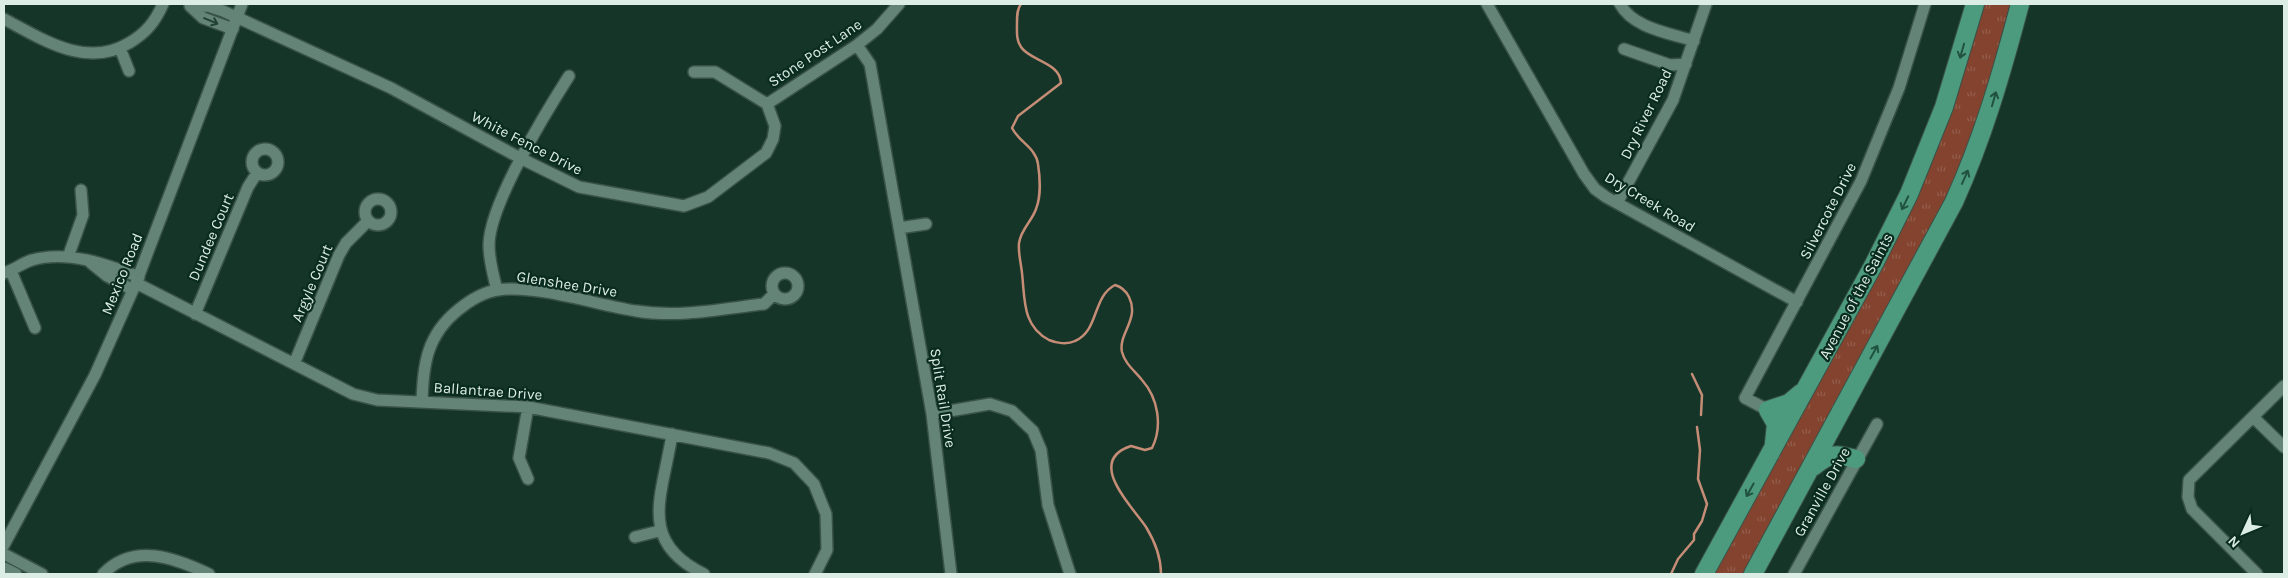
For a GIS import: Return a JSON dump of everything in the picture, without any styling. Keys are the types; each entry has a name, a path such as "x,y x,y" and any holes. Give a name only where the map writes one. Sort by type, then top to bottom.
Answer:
{"highway":[{"name":"Avenue of the Saints","path":"1704,574 1874,264 1909,194 1944,107 1975,4"},
{"path":"1753,574 1933,244 1972,163 1993,102 2020,4"},
{"path":"1774,447 1776,424 1768,410 1789,403 1806,389"},
{"path":"1841,414 1841,441 1844,448 1856,459"},
{"path":"1810,469 1830,455 1856,459"}],"street":[{"path":"4,19 74,52 100,53 120,48 149,29 156,20 163,4"},
{"name":"Mexico Road","path":"4,545 95,375 136,283 242,4"},
{"name":"Stone Post Lane","path":"767,104 857,45 877,29 899,4"},
{"name":"Dry Creek Road","path":"1488,4 1584,174 1595,189 1797,302"},
{"path":"1620,4 1626,14 1640,23 1694,41"},
{"name":"Dry River Road","path":"1617,203 1673,100 1706,4"},
{"name":"Silvercote Drive","path":"1768,410 1745,398 1836,231 1883,130 1925,4"},
{"name":"White Fence Drive","path":"190,5 208,6 235,23 391,88 522,159 579,187 684,206 708,197 766,153 773,139 775,126 767,104"},
{"name":"Split Rail Drive","path":"857,45 870,64 932,414 951,574"},
{"path":"120,48 129,72"},
{"name":"Dry River Road","path":"1624,49 1670,65 1686,64"},
{"path":"694,72 715,72 767,104"},
{"path":"497,290 489,244 495,210 569,76"},
{"name":"Dundee Court","path":"195,314 248,187 257,172"},
{"path":"35,328 7,272 30,261 47,257 68,256 83,216 81,190"},
{"name":"Argyle Court","path":"294,364 339,255 346,243 368,220"},
{"path":"899,228 926,224"},
{"name":"Ballantrae Drive","path":"68,256 90,262 107,276 136,283 353,394 378,400 528,407 769,453 794,463 814,484 826,514 827,550 815,574"},
{"name":"Glenshee Drive","path":"422,402 423,368 431,343 447,319 471,300 497,290 524,290 636,311 674,315 764,304 774,294"},
{"path":"2257,574 2192,509 2188,498 2189,480 2284,386"},
{"path":"932,414 990,404 1012,412 1033,431 1041,450 1048,505 1070,574"},
{"path":"528,407 519,458 528,479"},
{"path":"2253,417 2284,447"},
{"name":"Granville Drive","path":"1794,574 1877,424"},
{"path":"672,434 659,514 659,531 670,552 686,566 704,574"},
{"path":"635,537 659,531"},
{"path":"4,554 42,574"},
{"path":"103,574 125,560 144,554 179,560 209,574"},
{"path":"4,568 16,574"}],"green space":[{"path":"1981,4 2010,4 1985,96 1953,185 1746,574 1710,574 1856,313"}],"waterway":[{"path":"1021,4 1017,18 1019,44 1025,52 1056,70 1061,83 1018,116 1012,128 1037,158 1039,175 1038,204 1022,233 1019,243 1026,311 1029,320 1040,334 1052,341 1069,343 1083,336 1088,330 1102,297 1108,290 1115,285 1127,293 1132,305 1132,312 1123,339 1122,352 1128,364 1152,395 1158,422 1152,448 1145,450 1131,446 1118,453 1112,462 1112,473 1123,496 1152,538 1161,574"},
{"path":"1692,374 1702,395 1701,415"},
{"path":"1671,574 1678,559 1694,540 1694,534 1702,521 1707,504 1698,479 1700,450 1697,427"}]}
